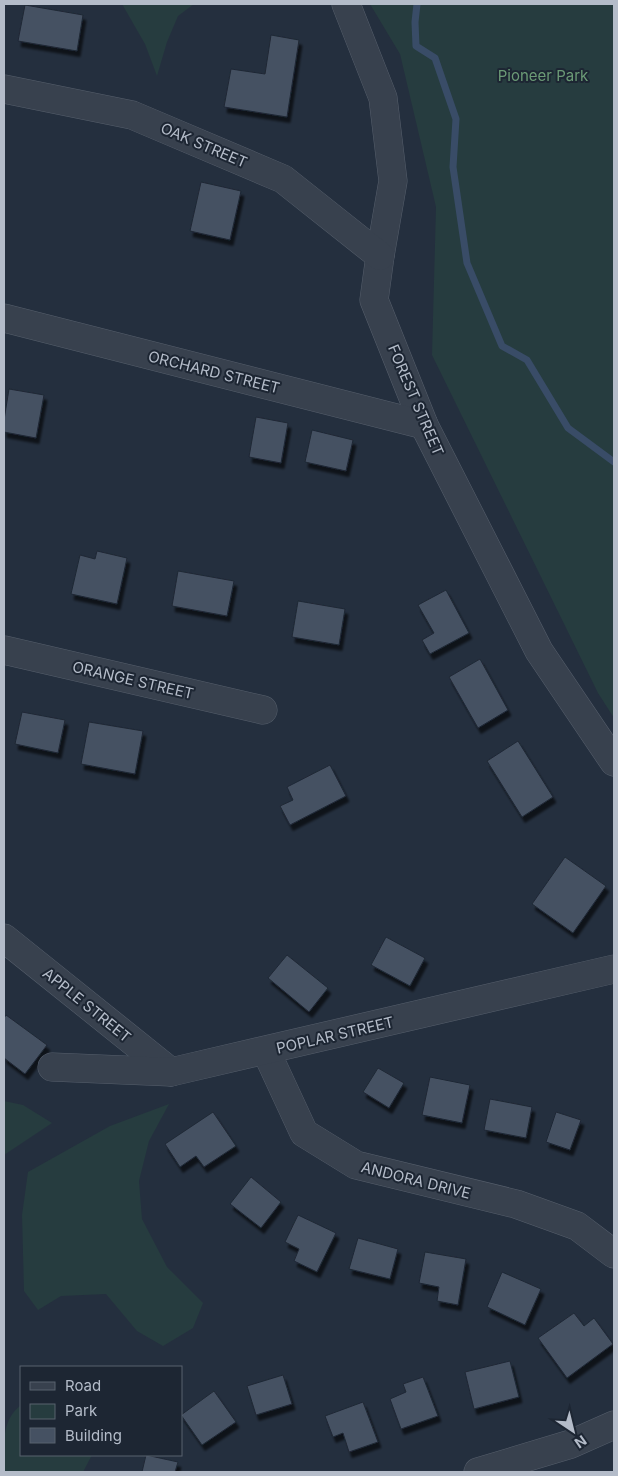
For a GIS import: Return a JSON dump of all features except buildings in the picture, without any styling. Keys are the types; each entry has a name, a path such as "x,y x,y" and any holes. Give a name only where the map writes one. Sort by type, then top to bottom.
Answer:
{"street":[{"name":"FOREST STREET","path":"346,4 383,98 393,181 374,300 424,425 539,651 614,762"},
{"name":"OAK STREET","path":"4,89 132,115 282,179 380,256"},
{"name":"ORCHARD STREET","path":"4,318 424,425"},
{"name":"ORANGE STREET","path":"4,650 263,710"},
{"name":"APPLE STREET","path":"4,938 171,1072"},
{"name":"POPLAR STREET","path":"52,1068 171,1072 614,969"},
{"name":"ANDORA DRIVE","path":"266,1051 304,1133 356,1166 516,1204 577,1226 614,1254"},
{"path":"478,1472 571,1444 614,1425"}],"green space":[{"path":"122,4 194,4 178,16 167,42 157,76 145,44"},
{"name":"Pioneer Park","path":"370,4 614,4 614,718 598,693 432,355 436,207 400,54"},
{"path":"4,1101 23,1105 52,1123 4,1155"},
{"path":"169,1104 149,1141 139,1181 142,1219 167,1267 203,1303 193,1328 163,1346 137,1331 106,1294 61,1296 38,1310 24,1291 22,1215 28,1172 110,1126"},
{"path":"20,1406 20,1456 91,1456 83,1472 4,1472 6,1427 14,1411"}],"waterway":[{"path":"417,4 415,22 416,46 435,58 456,119 453,167 467,263 502,346 527,360 568,428 614,462"}]}
